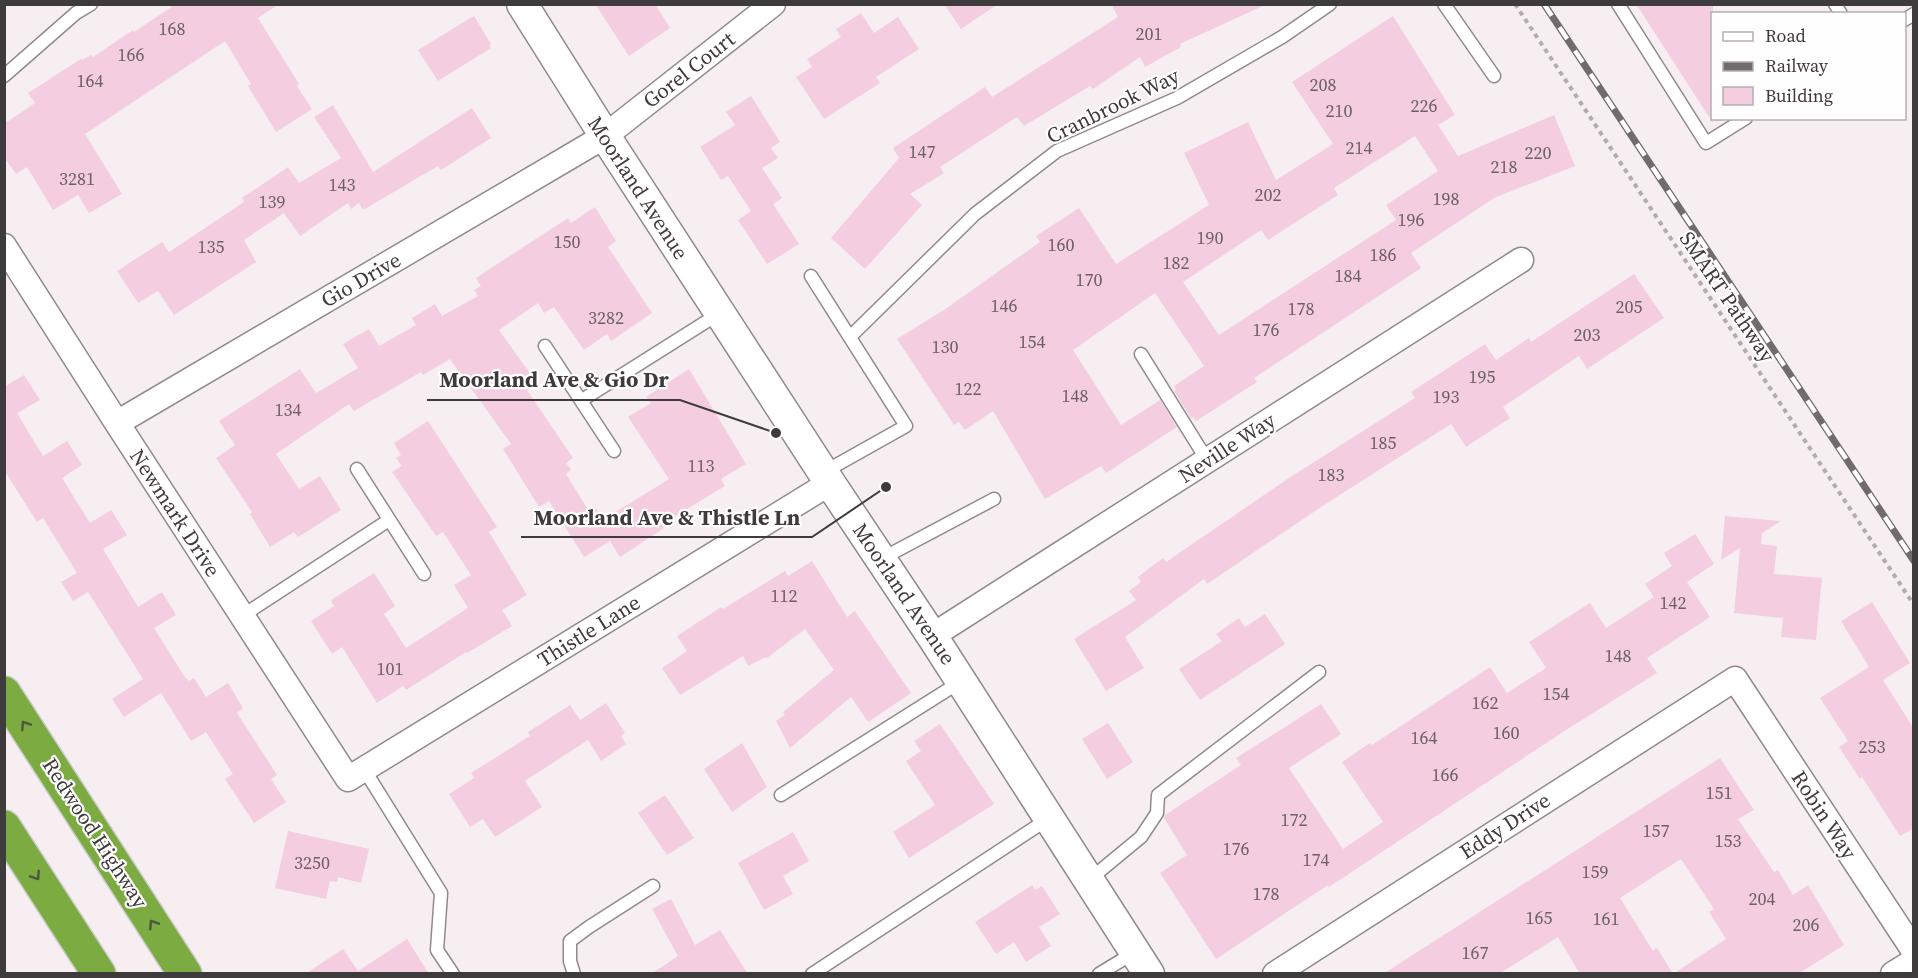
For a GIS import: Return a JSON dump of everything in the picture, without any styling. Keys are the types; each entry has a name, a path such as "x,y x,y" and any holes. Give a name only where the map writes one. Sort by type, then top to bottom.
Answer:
{"highway":[{"name":"Redwood Highway","path":"4,693 185,974"},
{"path":"4,827 99,974"}],"street":[{"name":"Moorland Avenue","path":"522,4 605,136 932,636 1142,963"},
{"name":"Gorel Court","path":"605,136 773,4"},
{"name":"Gio Drive","path":"117,423 605,136"},
{"name":"Newmark Drive","path":"4,246 242,616 356,774"},
{"name":"Neville Way","path":"932,636 1521,260"},
{"name":"Thistle Lane","path":"356,774 826,477"},
{"name":"Robin Way","path":"1735,679 1914,951"},
{"name":"Eddy Drive","path":"1275,974 1735,679"},
{"path":"1893,974 1914,961"}],"lane":[{"path":"4,75 73,9 91,4"},
{"name":"Cranbrook Way","path":"850,337 975,214 1057,151 1177,98 1282,37 1330,4"},
{"path":"1444,4 1494,76"},
{"path":"1618,4 1706,143 1743,120"},
{"path":"811,276 906,426 826,477"},
{"path":"582,400 720,313"},
{"path":"545,346 614,451"},
{"path":"1140,354 1207,460"},
{"path":"357,469 424,574"},
{"path":"881,559 994,499"},
{"path":"242,616 389,520"},
{"path":"1089,880 1141,837 1157,813 1158,795 1319,672"},
{"path":"781,795 961,681"},
{"path":"356,774 441,893 437,950 453,974"},
{"path":"812,974 1049,818"},
{"path":"574,974 570,961 570,941 653,886"},
{"path":"1099,974 1142,963"}],"path":[{"name":"SMART Pathway","path":"1515,4 1914,605"}],"building":[{"path":"176,4 279,4 258,18 312,109 276,132 248,86 251,84 225,41 85,134 122,194 89,213 78,195 53,210 27,167 16,174 4,157 4,124 35,103 28,93 81,59 91,55 93,57"},
{"path":"595,4 655,4 670,28 629,56"},
{"path":"944,4 998,4 961,29"},
{"path":"1111,4 1267,4 1180,44 1181,47 1145,67 1140,57 1093,89 1090,86 1024,126 1017,117 940,167 944,173 910,194 922,205 865,269 831,238 899,158 893,148 985,87 992,97 1118,17"},
{"path":"1636,4 1713,4 1713,12 1711,12 1711,120"},
{"path":"861,13 874,33 898,17 919,49 876,77 880,83 824,119 796,77 812,67 807,59 841,37 836,29"},
{"path":"474,16 491,44 489,45 491,48 438,81 418,50"},
{"path":"1393,16 1455,115 1438,125 1458,156 1554,115 1575,166 1494,198 1411,253 1421,268 1254,378 1257,382 1196,421 1193,417 1191,418 1174,391 1176,390 1174,386 1204,366 1155,293 1073,350 1121,425 1160,400 1177,427 1106,473 1101,466 1045,499 993,411 965,430 959,422 954,425 897,339 944,310 1040,242 1036,236 1079,208 1116,264 1209,205 1184,153 1248,122 1276,180 1333,144 1292,82","holes":["1415,136 1438,171 1386,205 1396,220 1219,335 1183,282 1261,230 1268,240 1338,195 1334,188"]},
{"path":"751,96 780,142 771,148 778,158 762,168 782,198 773,204 799,244 767,264 738,220 751,211 728,176 721,180 700,147 735,125 726,112"},
{"path":"333,105 373,172 472,108 491,138 441,170 438,166 363,210 359,203 351,209 348,203 300,236 284,213 244,240 256,262 174,315 158,291 138,303 117,271 162,242 169,252 244,202 242,198 288,167 299,183 341,158 314,117"},
{"path":"595,207 616,241 608,247 652,313 611,341 607,334 584,350 554,307 544,313 538,303 499,330 537,383 527,390 573,458 566,463 571,470 566,474 590,513 596,509 603,520 669,479 628,417 651,403 646,397 689,369 746,464 721,479 725,486 662,524 664,528 620,557 610,541 584,557 549,501 539,507 503,449 511,444 450,359 423,375 421,372 354,411 349,404 276,454 299,489 320,476 341,510 298,537 294,532 270,547 250,514 252,512 216,458 235,445 219,421 300,369 316,393 358,368 343,344 369,329 379,346 416,325 412,318 435,304 442,316 478,296 474,290 481,286 476,278 568,218 571,223"},
{"path":"1634,274 1664,318 1587,369 1579,356 1503,407 1510,418 1466,447 1451,424 1324,505 1207,584 1204,579 1125,637 1144,668 1106,691 1074,639 1136,600 1129,591 1141,582 1138,577 1163,558 1166,562 1289,478 1415,398 1411,392 1485,344 1496,360 1529,338 1531,342"},
{"path":"24,375 40,400 17,413 43,456 67,441 82,465 62,478 90,523 111,510 127,535 103,549 138,607 162,592 176,615 154,628 184,676 189,681 194,678 206,697 228,683 243,708 237,713 277,775 271,779 286,802 254,823 225,779 233,774 206,732 191,741 161,693 124,717 112,699 143,679 88,592 73,601 61,582 77,573 43,518 37,522 4,470 4,387"},
{"path":"428,421 497,527 489,532 527,595 502,610 512,626 406,690 403,686 377,703 342,647 332,654 311,621 334,606 331,600 374,573 395,606 384,614 406,648 468,608 454,585 471,575 443,532 436,536 392,472 402,466 396,458 401,455 394,443"},
{"path":"1725,516 1781,521 1762,533 1761,544 1777,546 1774,574 1822,578 1816,640 1781,637 1783,618 1734,613 1740,548 1721,560"},
{"path":"1695,534 1714,564 1687,582 1710,617 1647,658 1657,673 1216,959 1160,873 1187,855 1164,818 1165,815 1241,765 1236,758 1321,704 1341,734 1289,768 1343,849 1383,822 1342,762 1370,743 1372,745 1490,667 1507,693 1546,668 1529,642 1590,603 1606,628 1654,597 1645,584 1672,566 1664,553"},
{"path":"812,561 847,617 855,611 911,693 868,722 851,697 790,748 776,721 785,715 783,712 834,670 805,629 767,658 748,666 743,656 680,695 662,668 687,651 677,636 721,607 723,609 785,571 788,576"},
{"path":"1872,602 1910,663 1883,680 1914,729 1914,828 1900,836 1862,777 1860,779 1839,747 1848,741 1820,698 1869,667 1841,621"},
{"path":"1265,614 1285,644 1200,700 1179,669 1222,641 1216,634 1239,618 1245,627"},
{"path":"606,703 625,733 621,736 626,744 601,761 588,740 525,781 542,807 495,837 483,819 470,827 449,794 474,778 471,773 530,736 528,732 570,705 580,720"},
{"path":"1108,723 1133,762 1107,779 1082,739"},
{"path":"940,724 994,804 909,858 893,832 935,805 906,761 921,751 914,741"},
{"path":"742,743 767,787 732,812 704,769"},
{"path":"1720,758 1754,810 1738,819 1774,872 1778,870 1793,895 1808,885 1844,945 1798,974 1580,974 1558,937 1499,974 1383,974","holes":["1681,859 1714,909 1709,912 1726,939 1673,974 1657,948 1653,951 1620,898"]},
{"path":"665,795 694,838 667,855 638,813"},
{"path":"288,831 369,849 361,883 338,877 337,882 330,881 326,899 275,888"},
{"path":"793,832 809,861 783,876 793,894 764,910 738,863"},
{"path":"1032,885 1035,890 1042,886 1060,914 1039,927 1051,946 1026,962 1014,942 996,954 975,922"},
{"path":"671,899 695,945 720,930 748,974 651,974 678,956 652,909"},
{"path":"407,939 429,974 305,974 343,949 358,971"}],"railway":[{"path":"1544,4 1914,561"}],"place":[{"name":"Moorland Ave & Gio Dr","path":"776,433"},
{"name":"Moorland Ave & Thistle Ln","path":"886,487"}]}
